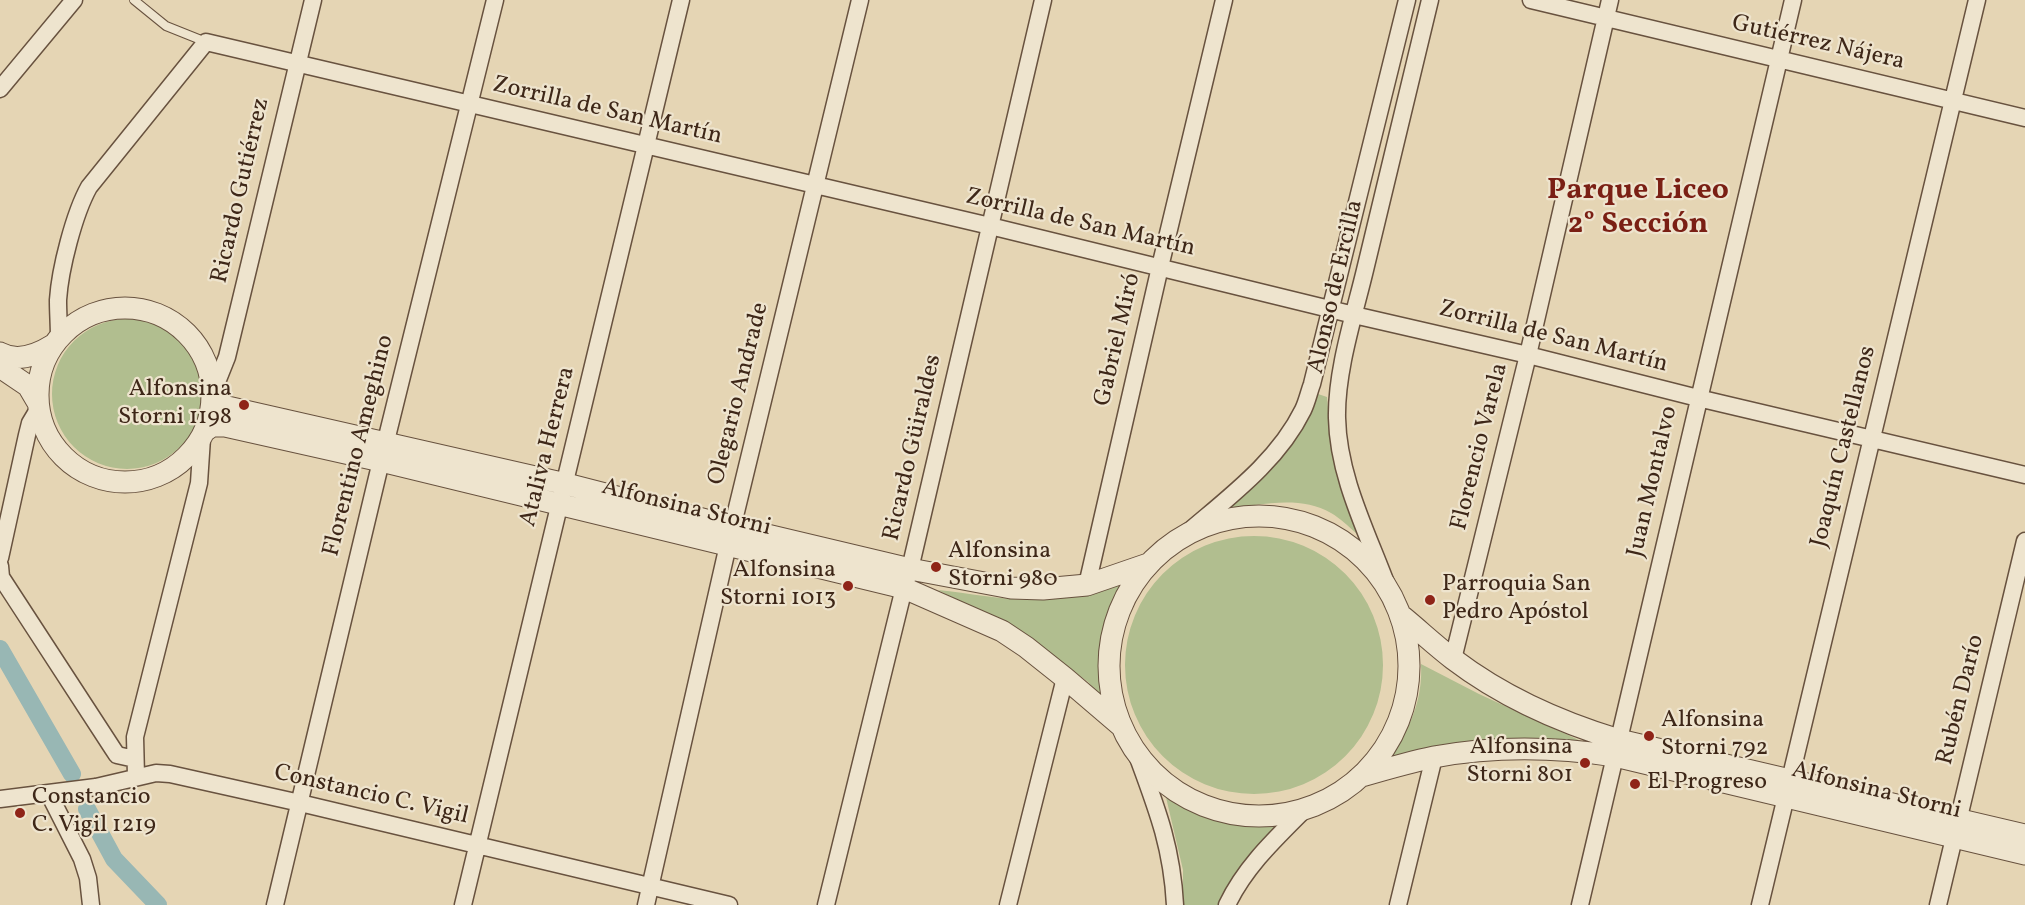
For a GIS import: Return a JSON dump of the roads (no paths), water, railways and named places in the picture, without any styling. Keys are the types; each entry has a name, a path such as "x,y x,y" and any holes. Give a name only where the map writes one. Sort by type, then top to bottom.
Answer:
{"street":[{"path":"0,90 74,0"},
{"name":"Ricardo Gutiérrez","path":"213,396 227,357 312,0"},
{"name":"Florentino Ameghino","path":"275,905 383,452 495,0"},
{"name":"Ataliva Herrera","path":"463,905 681,0"},
{"name":"Olegario Andrade","path":"646,905 730,536 860,0"},
{"name":"Ricardo Güiraldes","path":"826,905 907,579 1043,0"},
{"name":"Gabriel Miró","path":"1087,585 1224,0"},
{"name":"Alonso de Ercilla","path":"1187,533 1269,459 1288,436 1304,409 1407,0"},
{"name":"Alonso de Ercilla","path":"1386,583 1349,485 1339,438 1337,400 1354,315 1430,0"},
{"name":"Gutiérrez Nájera","path":"1531,0 2025,118"},
{"name":"Florencio Varela","path":"1453,659 1528,355 1610,0"},
{"name":"Juan Montalvo","path":"1580,905 1793,0"},
{"name":"Joaquín Castellanos","path":"1760,905 1977,0"},
{"path":"0,558 30,423 38,406 40,373 56,341 60,285 75,218 82,200 89,188 206,42"},
{"name":"Zorrilla de San Martín","path":"206,42 990,226 2025,475"},
{"path":"0,353 13,358 39,353 86,317 103,310 129,308 154,312 184,330 196,343 208,366 213,396 203,435 199,483 135,737 135,767"},
{"path":"0,367 28,386 38,406 46,433 61,453 80,470 103,479 135,481 165,472 186,458 203,435"},
{"name":"Alfonsina Storni","path":"213,396 223,406 560,505 730,536 907,579 1043,589 1087,585 1148,564"},
{"name":"Alfonsina Storni","path":"203,435 212,426 225,426 566,484 730,536"},
{"path":"1137,755 1170,788 1212,809 1258,817 1305,810 1335,796 1362,776 1388,746 1404,710 1411,671 1404,617 1386,583 1362,555 1331,533 1296,519 1259,515 1222,520 1187,533 1166,547 1148,564 1127,592 1114,624 1108,657 1110,692 1120,725 1137,755 1162,824 1169,849 1175,905"},
{"name":"Rubén Darío","path":"1938,905 2025,541"},
{"path":"0,573 113,749 135,767"},
{"name":"Alfonsina Storni","path":"907,579 1002,631 1026,647 1120,725"},
{"name":"Alfonsina Storni","path":"1404,617 1453,659 1517,700 1617,748 1956,828 2025,854"},
{"path":"1008,905 1065,678"},
{"name":"Alfonsina Storni","path":"1362,776 1434,757 1507,750 1586,752 1617,748"},
{"path":"1398,905 1434,757"},
{"name":"Constancio C. Vigil","path":"0,799 96,787 135,767 300,803 729,905"},
{"path":"49,794 82,859 91,905"},
{"path":"1227,905 1264,849 1305,810"},
{"name":"Alfonsina Storni","path":"1956,828 2025,835"}],"lane":[{"name":"Zorrilla de San Martín","path":"134,0 166,26 206,42"}],"waterway":[{"path":"0,649 72,774"},
{"path":"87,809 114,859 158,905"}],"place":[{"name":"Alfonsina Storni 1198","path":"244,405"},
{"name":"Alfonsina Storni 980","path":"936,567"},
{"name":"Alfonsina Storni 1013","path":"848,586"},
{"name":"Parroquia San Pedro Apóstol","path":"1430,600"},
{"name":"Alfonsina Storni 792","path":"1649,736"},
{"name":"Alfonsina Storni 801","path":"1585,763"},
{"name":"El Progreso","path":"1635,784"},
{"name":"Constancio C. Vigil 1219","path":"20,813"}],"district":[{"name":"Parque Liceo 2° Sección","path":"1638,209"}]}
